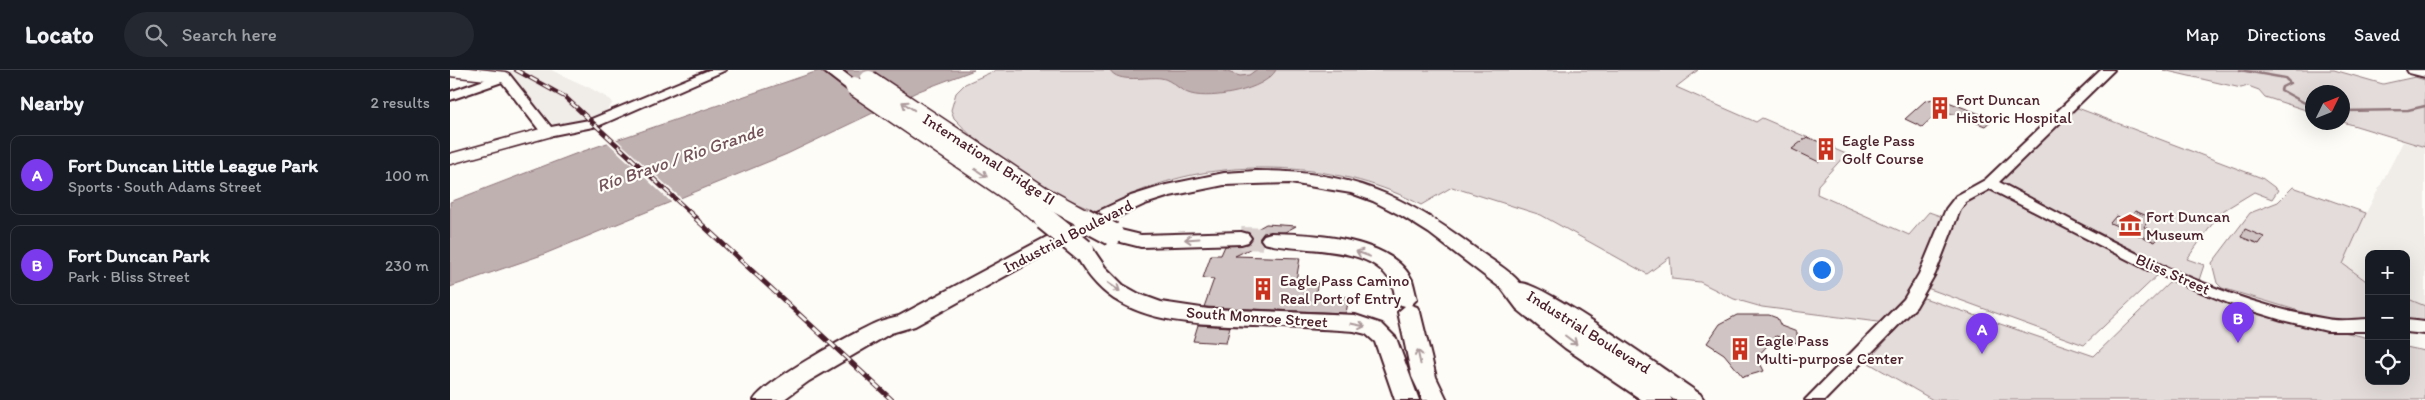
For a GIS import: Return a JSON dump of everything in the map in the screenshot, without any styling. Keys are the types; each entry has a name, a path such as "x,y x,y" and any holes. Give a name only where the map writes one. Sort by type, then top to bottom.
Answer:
{"highway":[{"path":"830,70 859,79"},
{"name":"International Bridge II","path":"859,79 1043,196 1112,234 1141,241 1241,238"},
{"name":"International Bridge II","path":"859,79 1028,204 1084,250"},
{"name":"Industrial Boulevard","path":"774,395 817,377 888,337 907,321 1076,229 1138,200 1196,184 1256,177 1290,177 1325,182 1380,197 1436,229 1509,284 1534,295 1562,312 1692,400"},
{"path":"1271,239 1324,243 1351,249 1372,257 1390,268 1401,281 1424,377 1435,400"},
{"name":"South Monroe Street","path":"1084,250 1093,268 1110,285 1130,298 1154,307 1220,317 1355,323 1374,329 1385,338 1407,400"},
{"name":"Industrial Boulevard","path":"1509,284 1525,304 1573,342 1660,400"}],"main road":[{"path":"2414,70 2425,73"}],"street":[{"path":"450,158 548,132 593,123 720,70"},
{"path":"1814,400 1910,303 1927,274 1952,209 1961,199 1990,183 2108,70"},
{"path":"450,71 496,74 505,78 548,132"},
{"path":"450,96 505,78"},
{"name":"Bliss Street","path":"1990,183 2167,274 2207,290 2249,305 2329,325 2365,325"},
{"path":"2410,326 2425,328"}],"shaded area":[{"path":"470,70 551,70 590,88 611,100 612,104 604,113 586,121 554,125 509,77"},
{"name":"Eagle Pass Golf Course","path":"996,70 1698,70 1676,87 1756,122 1762,118 1846,154 1818,185 1817,194 1909,235 1929,212 1943,217 1918,279 1907,297 1885,323 1762,307 1734,299 1700,282 1672,279 1670,257 1647,274 1541,215 1452,187 1421,205 1391,191 1326,173 1292,169 1257,168 1223,170 1190,175 1159,184 1096,211 1052,192 980,145 954,118 951,110 956,93 965,84"},
{"path":"2163,70 2334,70 2383,84 2415,77 2425,80 2425,147 2350,124 2350,85 2305,85 2305,110 2265,97 2259,90 2248,86 2241,88"},
{"path":"2075,107 2262,178 2278,190 2272,199 2254,192 2221,212 2187,259 2204,265 2198,283 1995,183"},
{"path":"2403,142 2425,147 2425,306 2410,300 2410,250 2365,250 2365,280 2343,264 2366,213"},
{"path":"2293,187 2366,213 2343,264 2365,280 2365,320 2326,319 2222,288 2217,283 2212,263 2250,213 2278,202"},
{"path":"1992,189 2162,271 2084,345 1927,288 1963,205"},
{"path":"2173,279 2251,310 2365,337 2365,385 2410,385 2410,348 2425,351 2425,400 1933,400 1867,362 1924,298 2094,356"},
{"path":"2410,300 2425,306 2425,324 2410,322"}],"water":[{"name":"Río Bravo / Rio Grande","path":"821,70 974,70 919,91 787,154 542,255 450,287 450,202 575,154"},
{"path":"1110,70 1221,70 1240,76 1249,75 1256,70 1276,70 1270,77 1250,88 1212,96 1200,96 1187,93 1161,78 1119,77"}],"pier":[{"path":"615,138 682,199 672,203 606,141"}],"building":[{"name":"Fort Duncan Historic Hospital","path":"1933,99 1943,100 1993,119 1985,126 1954,114 1935,115 1922,127 1905,119 1925,101"},
{"name":"Eagle Pass Golf Course","path":"1807,137 1835,148 1819,162 1792,149"},
{"name":"Fort Duncan Museum","path":"2135,211 2150,217 2144,227 2161,235 2155,242 2110,223 2116,216 2128,221"},
{"name":"Eagle Pass Camino Real Port of Entry","path":"1266,224 1296,226 1285,232 1263,233 1259,239 1262,243 1235,256 1300,258 1296,281 1318,282 1315,296 1349,297 1346,313 1204,307 1214,279 1203,278 1211,255 1221,255 1225,246 1249,244 1253,238 1250,233"},
{"path":"2245,229 2264,237 2259,244 2241,237"},
{"name":"Eagle Pass Multi-purpose Center","path":"1737,315 1769,315 1777,318 1781,326 1797,332 1797,343 1776,336 1757,357 1764,371 1743,377 1724,354 1707,343 1720,324"},
{"path":"1198,325 1230,327 1226,343 1193,341"}],"waterway":[{"path":"2240,70 2285,78 2290,83 2282,87 2281,90 2305,103"},
{"path":"2350,111 2408,110 2425,106"}],"tunnel":[{"path":"1241,238 1271,239"}],"railway":[{"path":"516,70 565,97 698,220"},
{"path":"696,219 892,400"}],"place":[{"name":"Fort Duncan Historic Hospital","path":"1940,108"},
{"name":"Eagle Pass Golf Course","path":"1826,149"},
{"name":"Fort Duncan Museum","path":"2130,225"},
{"name":"Eagle Pass Camino Real Port of Entry","path":"1263,289"},
{"name":"Fort Duncan Park","path":"2238,343"},
{"name":"Eagle Pass Multi-purpose Center","path":"1740,349"},
{"name":"Fort Duncan Little League Park","path":"1982,354"}]}
